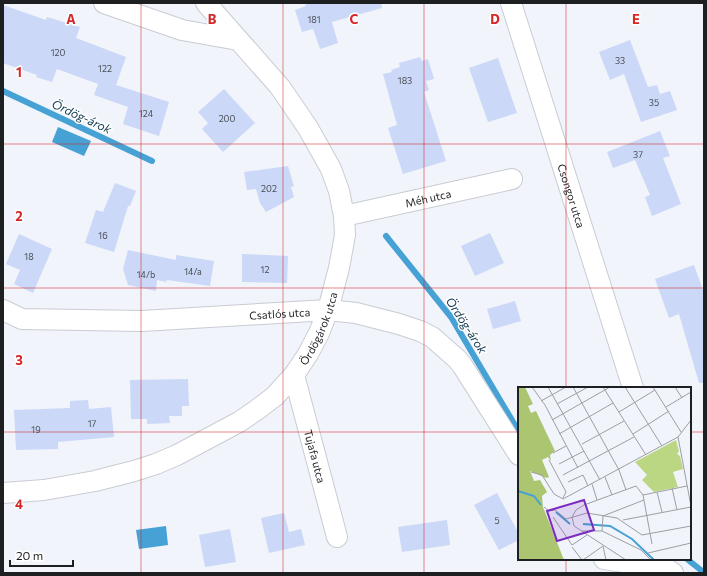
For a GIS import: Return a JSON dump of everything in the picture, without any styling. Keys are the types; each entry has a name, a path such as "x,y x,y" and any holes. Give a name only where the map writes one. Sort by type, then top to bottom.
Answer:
{"street":[{"path":"104,3 182,30 238,40"},
{"name":"Ördögárok utca","path":"3,493 44,490 114,477 156,464 176,455 239,422 275,396 294,374 314,344 328,310 339,268 345,235 344,216 339,191 331,169 308,128 280,87 206,3"},
{"name":"Csongor utca","path":"511,3 633,387"},
{"name":"Méh utca","path":"344,216 512,179"},
{"name":"Csatlós utca","path":"3,310 22,319 142,321 328,310 365,315 399,324 420,331 436,341 450,352 462,365 518,453"},
{"name":"Tujafa utca","path":"294,374 337,537"},
{"path":"609,560 668,571"}],"water":[{"path":"58,127 91,141 84,156 52,142"},
{"path":"166,526 168,545 139,549 136,530"}],"building":[{"path":"305,3 381,3 382,8 332,22 338,43 320,49 313,29 302,32 295,10 306,6"},
{"path":"3,5 46,20 47,17 80,27 76,38 126,57 116,85 169,102 159,136 123,124 128,107 94,95 98,84 57,69 52,82 3,63"},
{"path":"630,40 648,87 657,85 660,94 670,91 677,110 641,122 624,74 610,80 599,52"},
{"path":"420,57 422,61 428,59 434,79 426,81 429,90 424,92 446,161 403,174 388,128 397,125 383,74 392,72 391,70 400,67 399,63"},
{"path":"498,58 517,113 488,122 469,68"},
{"path":"224,89 255,123 223,152 202,129 208,123 198,112"},
{"path":"660,131 670,156 663,158 681,204 652,216 645,197 650,195 635,160 613,168 607,152"},
{"path":"288,166 294,186 291,187 294,197 266,212 260,203 256,189 247,190 244,172"},
{"path":"115,183 136,191 130,206 128,206 114,252 85,243 96,210 103,212"},
{"path":"490,233 504,263 475,276 461,246"},
{"path":"19,234 52,249 33,293 14,284 20,270 6,264"},
{"path":"128,250 176,260 176,255 214,261 210,286 157,280 156,291 128,285 123,269"},
{"path":"242,254 288,256 287,283 242,282"},
{"path":"694,265 704,293 704,383 699,383 679,314 669,318 655,279"},
{"path":"515,301 521,321 493,329 487,309"},
{"path":"188,379 189,406 182,406 182,416 169,416 170,423 147,424 147,419 131,419 130,380"},
{"path":"88,400 89,409 111,407 114,437 58,442 58,449 16,450 14,410 70,408 70,401"},
{"path":"497,493 518,532 518,540 499,550 474,505"},
{"path":"284,513 289,532 301,529 305,545 269,553 261,518"},
{"path":"447,520 450,545 402,552 398,527"},
{"path":"230,529 236,562 205,567 199,535"}],"waterway":[{"name":"Ördög-árok","path":"3,91 152,161"},
{"name":"Ördög-árok","path":"386,236 451,317 518,430"},
{"name":"Ördög-árok","path":"688,560 703,573"}]}
